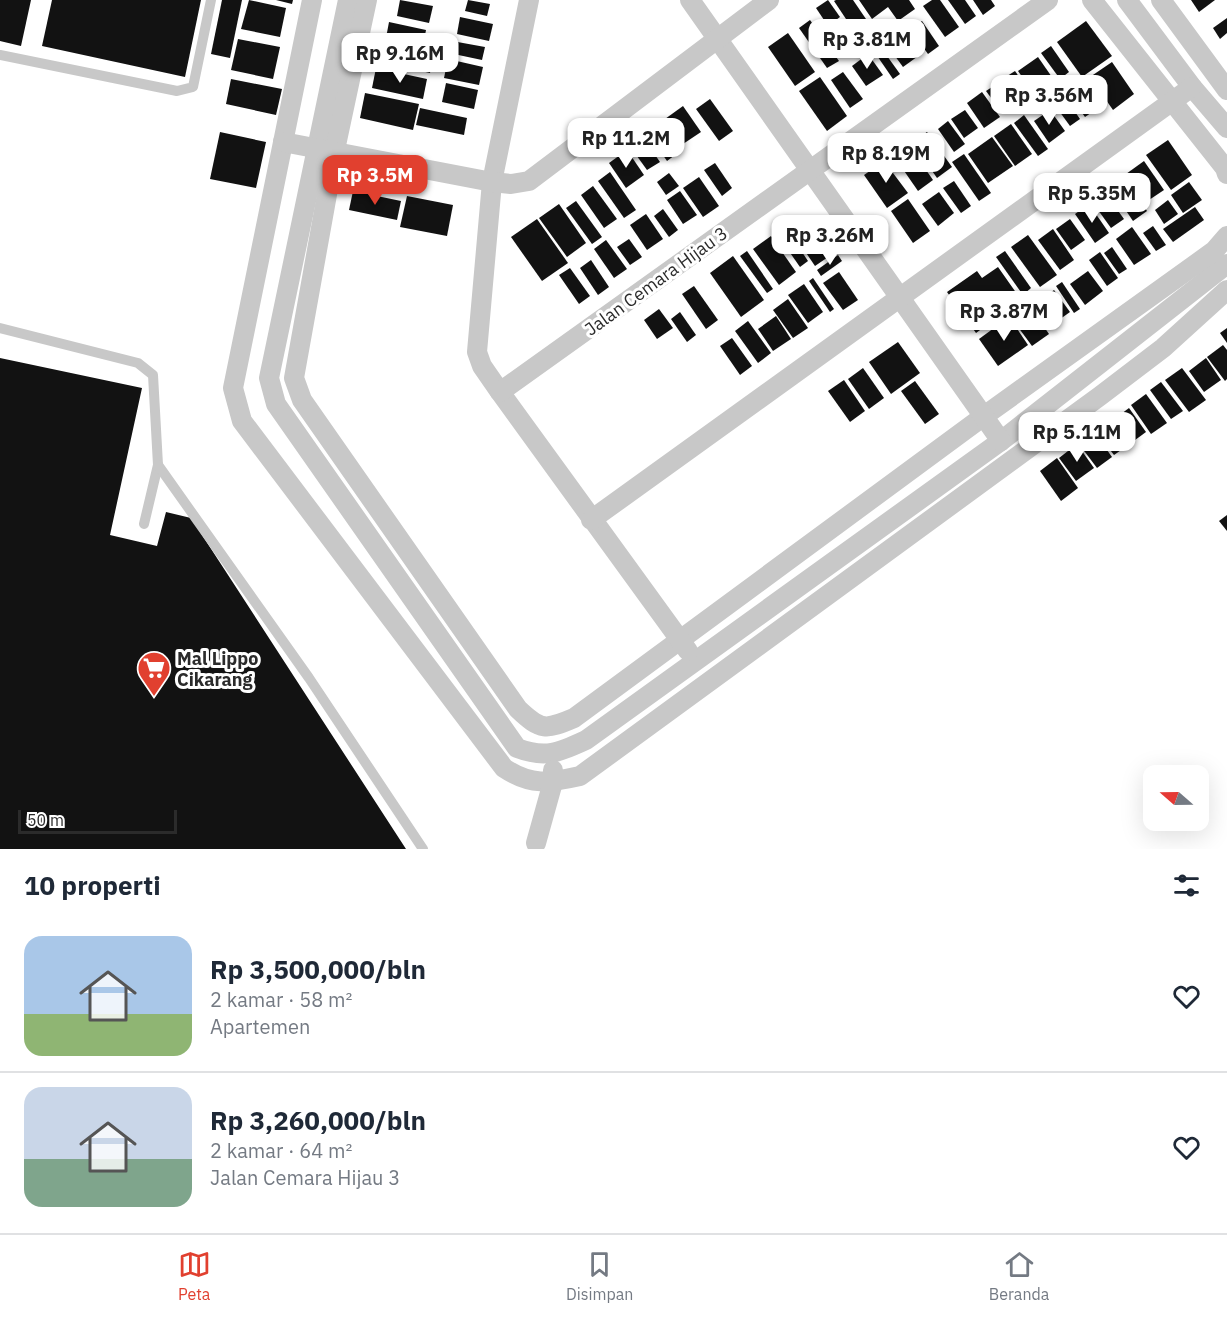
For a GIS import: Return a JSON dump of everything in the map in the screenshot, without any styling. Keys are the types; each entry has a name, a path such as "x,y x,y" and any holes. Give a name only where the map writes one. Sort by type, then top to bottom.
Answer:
{"street":[{"path":"312,0 233,388 242,421 504,768 522,780 553,783 580,776 878,557 955,505 1163,348 1227,290"},
{"path":"348,0 294,378 302,400 519,709 534,724 550,728 574,718 681,642 984,416 1214,251 1227,236"},
{"path":"368,0 326,148 268,378 276,404 517,748 531,753 554,754 586,740 866,536 1001,441 1150,327 1227,264"},
{"path":"529,0 492,182 477,352 482,366 500,392 694,661"},
{"path":"690,0 900,294 1001,441"},
{"path":"283,142 326,148 492,182 511,184 529,181 769,0"},
{"name":"Jalan Cemara Hijau 3","path":"500,392 1048,0"},
{"path":"1092,0 1225,168 1227,174"},
{"path":"1127,0 1192,87 1227,128"},
{"path":"1146,27 1165,6 1227,90"},
{"path":"591,520 900,294 1192,87"},
{"path":"1150,327 1163,348"},
{"path":"866,536 878,557"},
{"path":"536,843 553,783 554,754 550,728"}],"lane":[{"path":"0,55 177,91 185,90 193,87 211,0"},
{"path":"0,328 138,363 153,375 158,465 144,524"},
{"path":"158,465 423,849"}],"building":[{"path":"0,0 31,0 21,46 0,41"},
{"path":"52,0 201,0 185,77 42,46"},
{"path":"222,0 242,0 230,58 211,54"},
{"path":"249,0 286,8 280,37 241,29"},
{"path":"276,0 293,0 292,4"},
{"path":"400,0 433,6 429,23 397,16"},
{"path":"468,0 490,4 487,16 465,11"},
{"path":"828,0 840,17 828,26 816,8"},
{"path":"853,0 866,19 852,28 834,1"},
{"path":"859,0 909,0 915,9 898,21 888,7 872,19"},
{"path":"932,0 940,0 959,27 945,37 923,6"},
{"path":"948,0 965,0 976,16 965,24"},
{"path":"973,0 991,0 995,6 983,15"},
{"path":"1191,0 1215,0 1199,12"},
{"path":"460,17 493,24 489,41 457,34"},
{"path":"1227,18 1227,33 1220,39 1213,28"},
{"path":"810,20 839,61 827,68 799,28"},
{"path":"922,21 939,46 928,54 910,29"},
{"path":"1086,21 1112,56 1082,77 1057,42"},
{"path":"389,22 426,30 422,51 385,43"},
{"path":"903,28 921,54 903,67 884,41"},
{"path":"788,33 815,72 795,86 768,47"},
{"path":"238,39 280,47 273,79 231,70"},
{"path":"452,41 485,47 482,60 449,53"},
{"path":"877,42 900,74 893,79 871,47"},
{"path":"1051,46 1069,72 1060,79 1041,53"},
{"path":"383,47 433,58 430,73 380,62"},
{"path":"868,54 883,75 866,86 852,66"},
{"path":"1038,57 1054,80 1034,94 1018,71"},
{"path":"448,59 483,67 479,85 444,78"},
{"path":"1112,62 1134,94 1113,110 1090,77"},
{"path":"376,68 427,79 423,99 372,88"},
{"path":"1015,71 1031,94 1021,101 1004,78"},
{"path":"843,72 863,99 850,108 831,80"},
{"path":"820,77 847,116 827,131 799,91"},
{"path":"231,79 282,89 276,115 226,104"},
{"path":"1001,81 1014,100 1000,110 986,91"},
{"path":"1083,81 1101,106 1085,117 1067,92"},
{"path":"446,83 478,90 474,109 442,102"},
{"path":"982,92 1000,117 984,128 967,103"},
{"path":"365,93 419,104 413,130 360,118"},
{"path":"1065,97 1080,119 1070,126 1054,104"},
{"path":"710,99 733,131 719,141 696,109"},
{"path":"683,106 701,132 683,144 665,119"},
{"path":"420,108 467,118 464,135 416,125"},
{"path":"965,110 978,128 964,138 951,119"},
{"path":"1050,110 1065,131 1049,143 1034,121"},
{"path":"1024,115 1048,149 1038,156 1014,123"},
{"path":"948,121 965,144 954,152 938,129"},
{"path":"1011,124 1032,154 1015,166 994,136"},
{"path":"662,128 679,152 667,161 650,136"},
{"path":"220,132 266,142 256,188 210,179"},
{"path":"927,132 952,167 937,178 912,142"},
{"path":"992,137 1013,166 988,183 968,154"},
{"path":"1168,140 1192,175 1171,190 1146,155"},
{"path":"906,141 933,180 918,191 891,152"},
{"path":"647,143 660,162 647,170 634,152"},
{"path":"627,150 644,175 626,188 609,163"},
{"path":"964,154 991,193 979,201 952,162"},
{"path":"884,161 908,193 887,208 864,175"},
{"path":"1144,161 1164,190 1146,202 1126,174"},
{"path":"715,163 732,188 722,196 704,170"},
{"path":"610,172 636,210 624,218 598,181"},
{"path":"669,173 679,186 666,195 657,182"},
{"path":"699,177 719,206 703,217 683,188"},
{"path":"1125,180 1147,211 1133,221 1112,190"},
{"path":"954,181 971,206 961,213 943,188"},
{"path":"1189,182 1202,200 1183,213 1171,195"},
{"path":"593,186 617,219 604,228 581,195"},
{"path":"353,191 401,201 397,220 349,210"},
{"path":"680,191 697,215 683,224 667,200"},
{"path":"939,192 954,213 938,226 922,204"},
{"path":"1106,194 1124,219 1111,228 1093,203"},
{"path":"407,196 453,205 447,236 400,227"},
{"path":"908,199 930,231 913,243 891,211"},
{"path":"1168,200 1178,214 1164,224 1155,210"},
{"path":"576,201 602,237 592,244 566,208"},
{"path":"559,204 586,243 567,257 539,218"},
{"path":"1089,204 1109,233 1095,243 1075,214"},
{"path":"1195,207 1204,220 1173,242 1163,229"},
{"path":"663,209 678,230 669,237 654,216"},
{"path":"646,214 663,239 647,250 630,225"},
{"path":"537,219 568,263 542,281 511,237"},
{"path":"1070,219 1085,240 1071,250 1056,229"},
{"path":"812,222 834,253 815,266 794,235"},
{"path":"1153,226 1166,245 1156,251 1143,233"},
{"path":"1132,227 1151,254 1134,265 1116,239"},
{"path":"1053,229 1074,260 1060,270 1038,240"},
{"path":"788,231 808,261 800,267 779,237"},
{"path":"1028,235 1057,275 1040,287 1011,247"},
{"path":"771,236 796,272 779,285 753,249"},
{"path":"629,239 642,257 630,265 617,247"},
{"path":"606,240 627,269 614,278 594,249"},
{"path":"1112,247 1127,269 1119,274 1104,253"},
{"path":"747,251 773,289 767,293 740,256"},
{"path":"1005,251 1031,288 1023,295 996,257"},
{"path":"1100,252 1118,278 1107,286 1089,260"},
{"path":"838,255 842,261 821,276 817,270"},
{"path":"733,256 764,300 741,317 710,273"},
{"path":"591,260 609,287 598,295 580,268"},
{"path":"998,267 1017,294 1002,305 1006,311 976,333 947,292 977,271 982,278"},
{"path":"570,268 590,296 579,304 559,275"},
{"path":"1088,271 1103,291 1085,305 1070,284"},
{"path":"839,272 858,300 843,310 823,283"},
{"path":"813,278 834,309 830,312 809,281"},
{"path":"1062,282 1080,309 1074,313 1056,286"},
{"path":"804,284 823,312 808,323 788,295"},
{"path":"694,286 718,320 706,329 682,294"},
{"path":"1054,290 1070,312 1049,327 1034,305"},
{"path":"788,299 808,328 793,338 773,310"},
{"path":"659,309 673,328 657,339 644,320"},
{"path":"1033,311 1049,334 1032,346 1015,323"},
{"path":"680,312 696,335 687,342 671,319"},
{"path":"776,316 791,339 773,351 758,329"},
{"path":"1009,317 1028,345 998,366 979,339"},
{"path":"748,321 771,353 758,363 735,331"},
{"path":"1227,328 1227,343 1220,333"},
{"path":"732,338 752,366 740,375 720,346"},
{"path":"898,342 920,373 891,394 869,362"},
{"path":"1223,345 1227,350 1227,379 1225,381 1207,357"},
{"name":"Mal Lippo Cikarang","path":"0,358 142,388 110,535 157,546 166,512 191,518 406,849 0,849"},
{"path":"1206,358 1221,380 1204,392 1189,371"},
{"path":"863,368 884,398 869,409 848,379"},
{"path":"1182,368 1206,400 1189,412 1165,380"},
{"path":"844,380 865,411 850,422 828,391"},
{"path":"915,381 939,414 925,424 901,391"},
{"path":"1161,382 1183,411 1171,419 1150,390"},
{"path":"1146,394 1167,423 1151,434 1131,405"},
{"path":"1129,408 1146,432 1131,443 1113,420"},
{"path":"1105,414 1127,446 1114,455 1091,425"},
{"path":"1092,429 1112,457 1097,468 1076,440"},
{"path":"1077,444 1094,468 1076,481 1059,458"},
{"path":"1057,458 1078,488 1061,501 1040,471"},
{"path":"1227,515 1227,531 1219,521"}],"place":[{"name":"Mal Lippo Cikarang","path":"154,697"}]}
